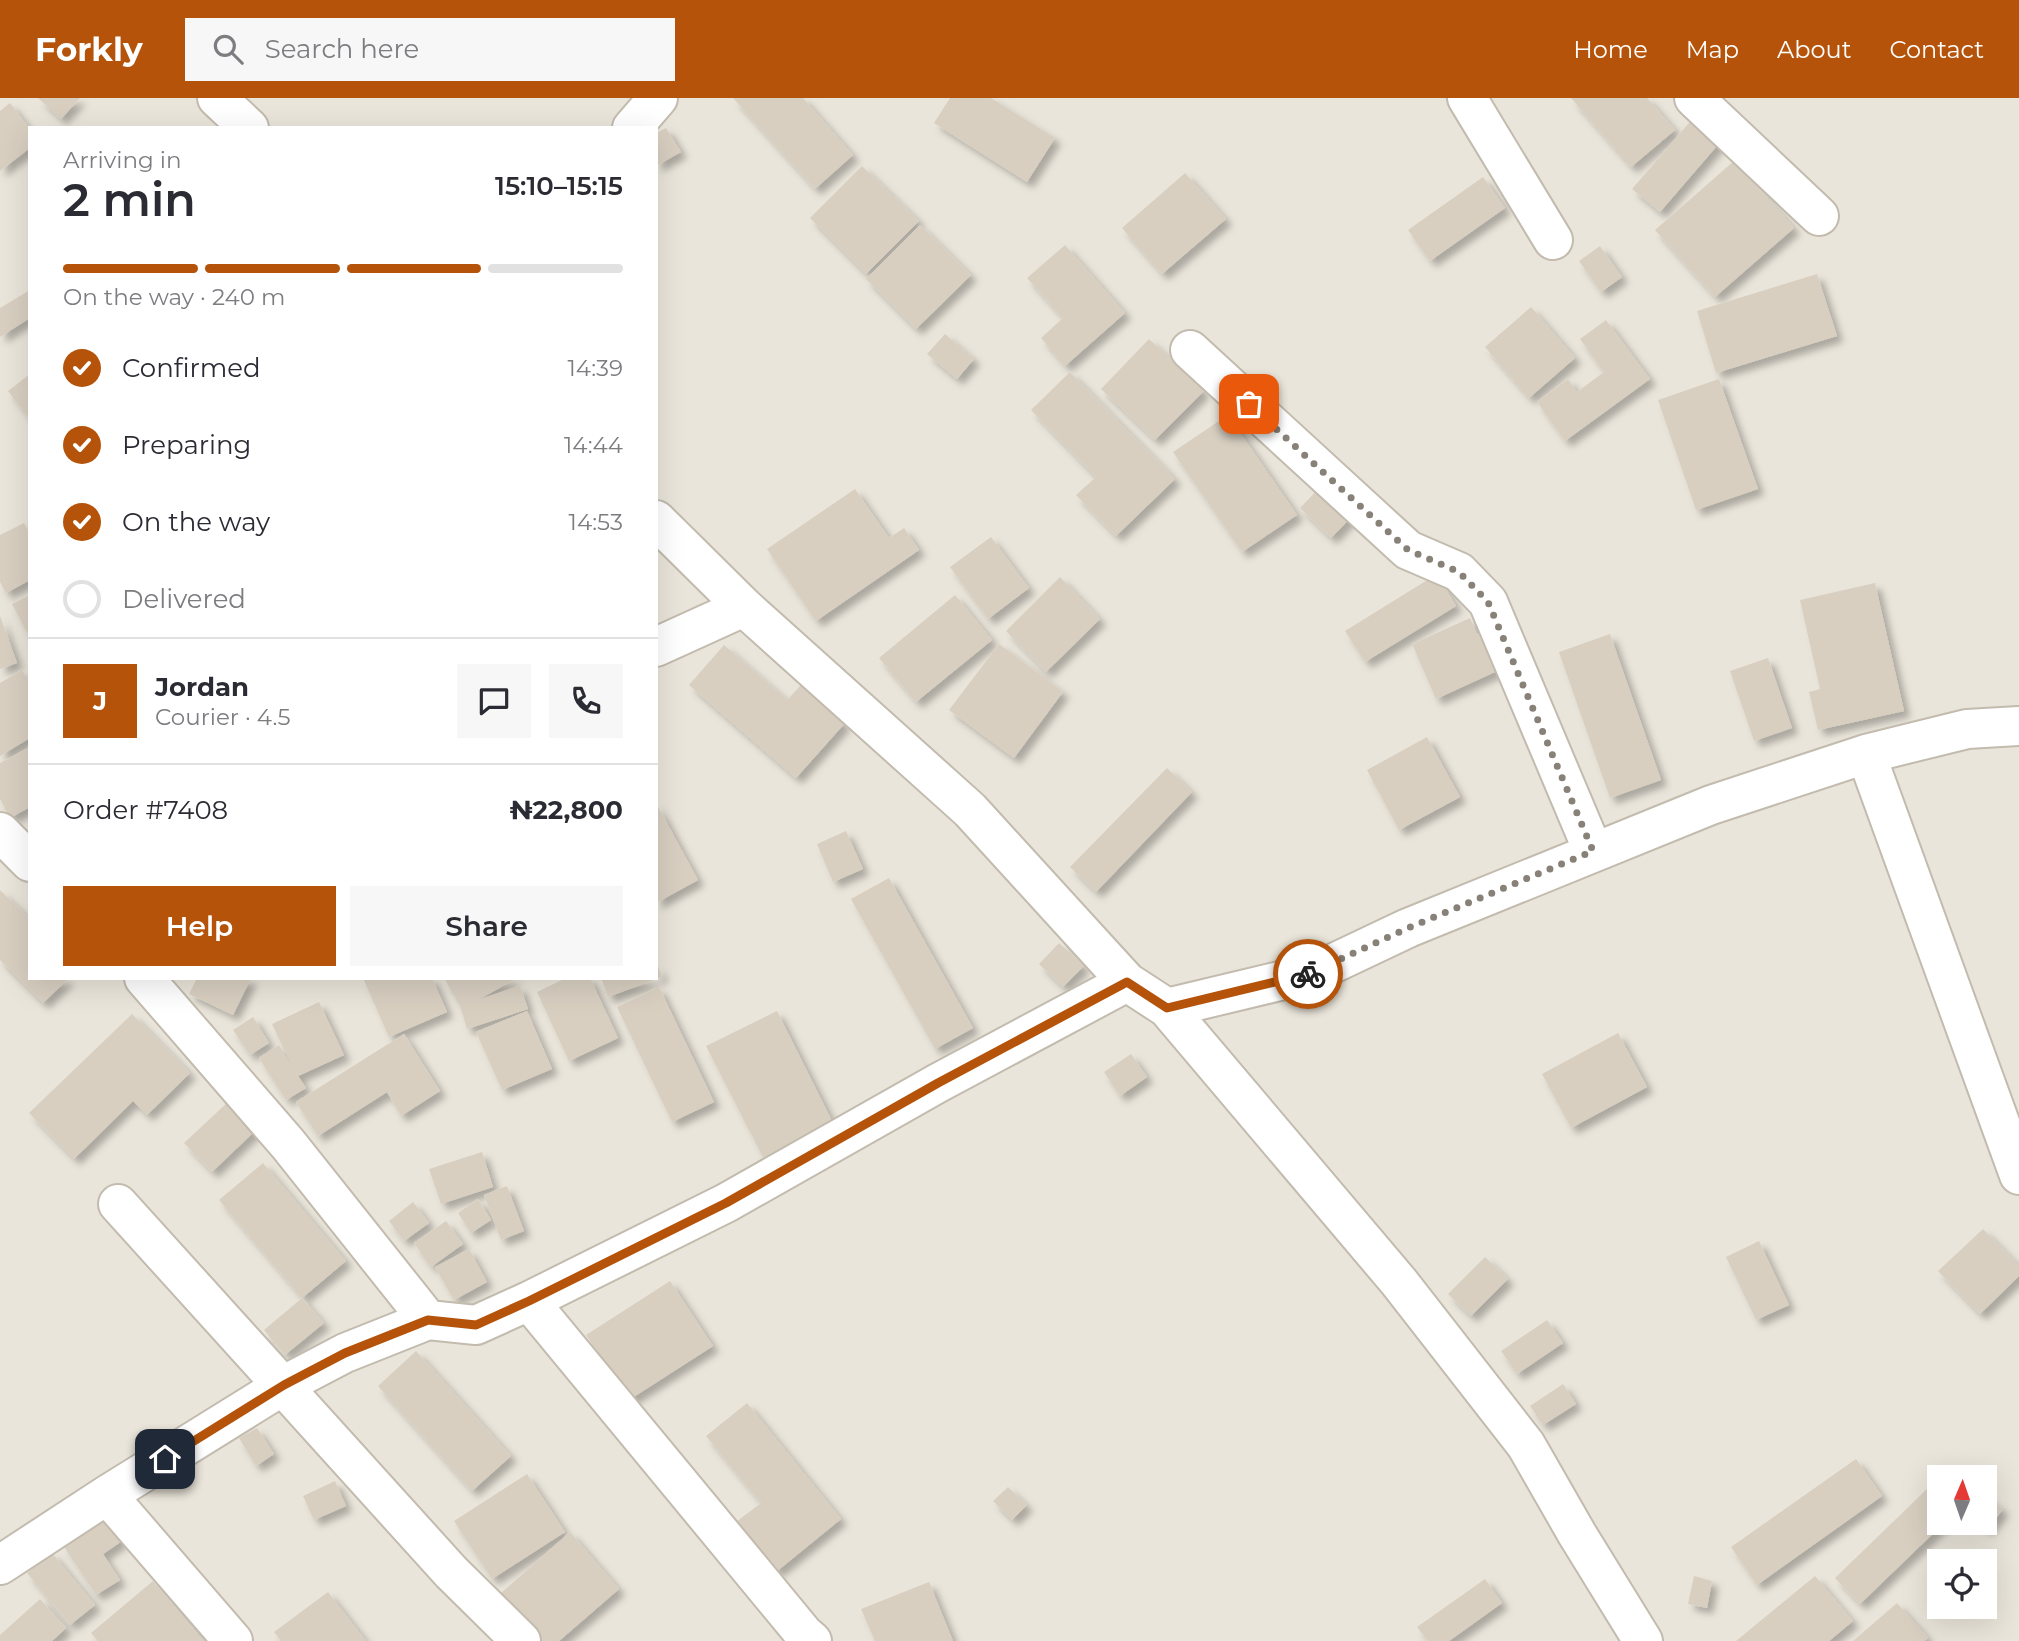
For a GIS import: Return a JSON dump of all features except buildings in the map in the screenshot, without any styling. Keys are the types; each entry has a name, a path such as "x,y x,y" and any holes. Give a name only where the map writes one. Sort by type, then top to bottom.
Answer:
{"street":[{"path":"217,98 247,126"},
{"path":"634,126 658,98"},
{"path":"1467,98 1553,240"},
{"path":"1694,98 1819,216"},
{"path":"1189,349 1408,550 1459,572 1488,602 1593,851"},
{"path":"658,522 744,607 970,810 1127,982 1167,1008 1399,1282 1526,1445 1643,1641"},
{"path":"658,646 744,607"},
{"path":"1167,1008 1313,973 1408,928 1711,805 1866,754 1967,729 2019,726"},
{"path":"1866,754 2019,1175"},
{"path":"0,832 28,860"},
{"path":"148,980 288,1144 428,1320"},
{"path":"0,1565 284,1385 345,1353 428,1320 476,1325 529,1301 726,1203 938,1083 1127,982"},
{"path":"118,1204 452,1572 522,1641"},
{"path":"529,1301 812,1641"},
{"path":"107,1495 233,1641"}],"shaded area":[{"path":"0,98 2019,98 2019,1641 0,1641"}],"way so far":[{"path":"1249,404 1408,550 1459,572 1488,602 1593,851 1408,928 1308,974"}],"route":[{"path":"165,1459 284,1385 345,1353 428,1320 476,1325 529,1301 726,1203 938,1083 1127,982 1167,1008 1308,974"}]}
